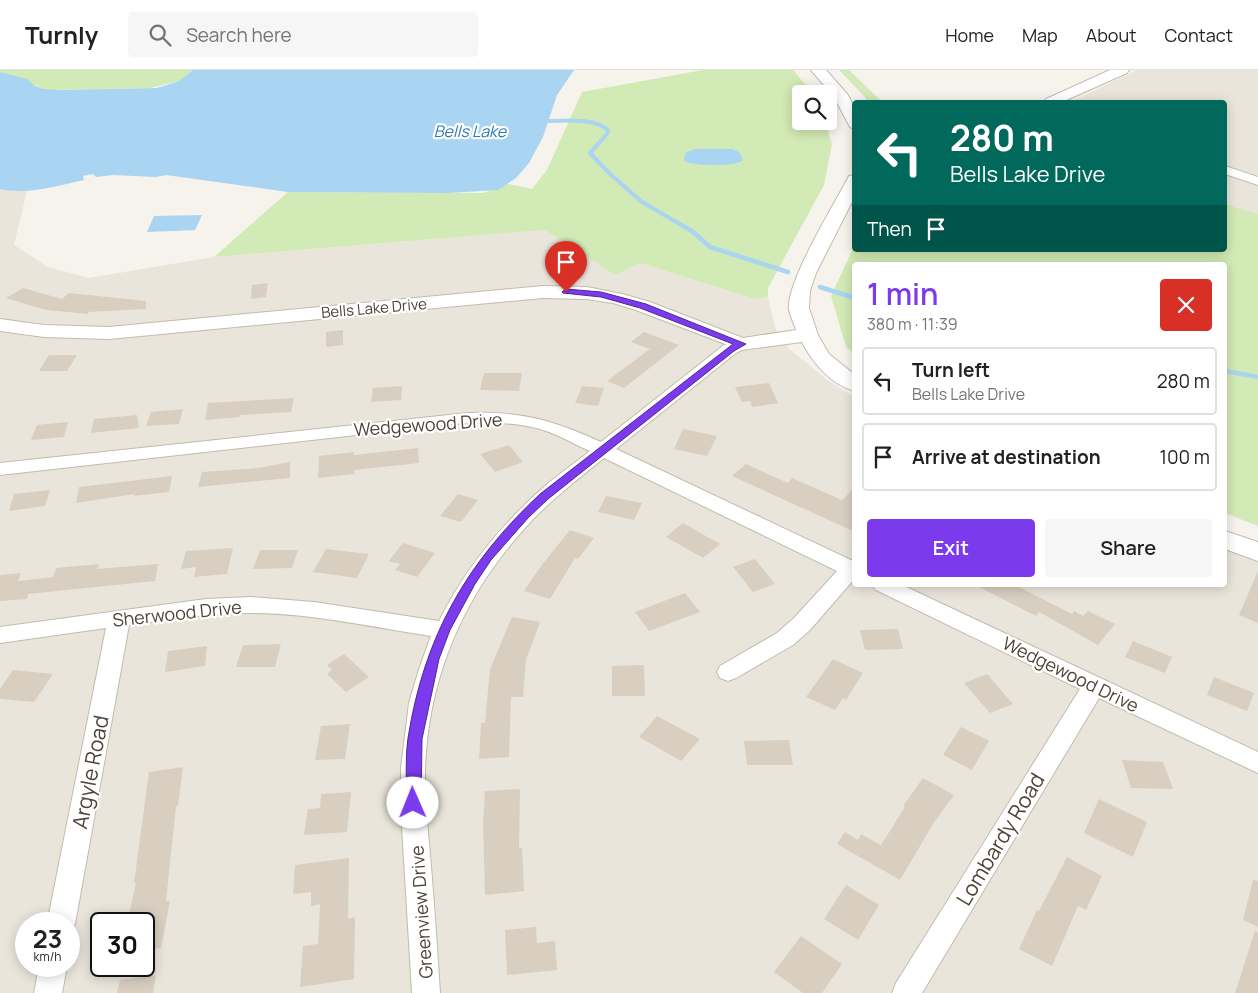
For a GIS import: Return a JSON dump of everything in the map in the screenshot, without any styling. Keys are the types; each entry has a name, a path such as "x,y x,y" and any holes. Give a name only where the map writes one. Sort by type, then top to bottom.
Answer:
{"street":[{"path":"818,70 841,96 852,118"},
{"path":"1056,100 1122,70"},
{"path":"1227,171 1258,181"},
{"path":"852,186 807,273 800,291 799,308 808,336 820,357 852,383"},
{"name":"Bells Lake Drive","path":"0,325 44,332 109,332 543,292 566,292 601,295 643,306 741,344"},
{"name":"Greenview Drive","path":"426,993 412,789 415,739 433,659 444,630 470,582 508,533 544,496 730,349 741,344 808,336"},
{"name":"Wedgewood Drive","path":"0,469 474,417 509,418 542,424 560,430 852,570"},
{"path":"1227,540 1258,552"},
{"path":"728,672 785,639 802,624 852,571"},
{"name":"Wedgewood Drive","path":"888,587 1258,764"},
{"name":"Sherwood Drive","path":"0,635 206,607 251,605 314,610 444,630"},
{"name":"Argyle Road","path":"63,912 119,619"},
{"name":"Lombardy Road","path":"906,993 1094,686"},
{"path":"48,993 51,977"}],"shaded area":[{"path":"1137,70 1258,70 1258,214 1227,205 1227,100 1075,100"},
{"path":"0,189 27,191 14,245 48,267 89,278 214,257 545,230 615,275 640,263 755,299 768,296 775,328 789,349 829,381 852,396 852,587 1227,587 1227,549 1258,562 1258,993 0,993"}],"green space":[{"path":"0,70 193,70 179,81 150,88 47,90 0,72"},
{"path":"703,70 793,70 806,85 792,85 792,130 828,130 832,144 824,185 768,288 768,296 755,299 640,263 615,275 545,230 214,257 288,192 483,193 508,184 532,189 547,170 582,92"},
{"path":"839,70 849,70 880,100 866,100"},
{"path":"1227,205 1258,214 1258,526 1227,514 1227,262 852,262 852,352 846,347 831,296 852,250 1227,252"}],"water":[{"name":"Bells Lake","path":"193,70 574,70 557,95 543,137 529,163 516,178 498,190 448,193 288,192 166,175 156,177 113,175 96,177 93,174 83,176 84,180 42,189 10,191 0,189 0,72 27,79 35,86 44,89 59,90 157,88 179,81"},
{"path":"695,149 732,149 739,152 743,160 733,164 715,165 684,161 685,153"},
{"path":"202,215 195,230 147,232 154,216"}],"building":[{"path":"268,283 266,297 251,299 252,285"},
{"path":"23,288 62,299 69,293 146,301 146,309 88,312 88,314 46,310 6,298"},
{"path":"343,330 343,345 326,347 326,332"},
{"path":"644,332 679,345 624,388 607,381 650,349 631,342"},
{"path":"49,355 77,355 67,371 39,371"},
{"path":"484,373 522,373 519,391 480,390"},
{"path":"769,383 778,403 752,407 750,401 742,402 735,387"},
{"path":"402,386 401,400 371,402 373,388"},
{"path":"582,386 604,388 598,406 575,403"},
{"path":"294,398 291,412 240,415 240,417 205,420 208,403"},
{"path":"183,409 179,424 146,426 151,412"},
{"path":"137,415 139,428 91,433 94,419"},
{"path":"68,422 64,437 31,440 37,425"},
{"path":"683,429 717,436 707,456 674,449"},
{"path":"509,445 523,462 495,472 480,454"},
{"path":"418,448 419,463 354,470 354,474 318,478 319,456 354,452 354,455"},
{"path":"290,462 290,478 198,487 202,472 258,468"},
{"path":"746,464 788,483 792,478 842,500 852,490 852,531 732,476"},
{"path":"172,476 169,492 134,496 135,494 76,503 79,487"},
{"path":"50,490 45,506 9,511 14,494"},
{"path":"458,494 478,500 461,522 440,516"},
{"path":"606,496 642,503 634,520 598,512"},
{"path":"683,523 720,544 703,558 666,537"},
{"path":"570,530 594,538 578,559 575,558 550,599 524,591 541,566"},
{"path":"403,543 435,553 417,577 395,570 400,564 389,561"},
{"path":"233,548 227,574 194,577 196,567 181,569 186,551"},
{"path":"326,549 369,554 357,578 313,572"},
{"path":"260,550 298,550 292,568 253,569"},
{"path":"755,559 775,584 753,592 733,567"},
{"path":"99,564 97,569 158,564 155,581 28,594 27,599 0,601 0,575 21,573 18,581 53,577 56,568"},
{"path":"1258,571 1258,623 1239,615"},
{"path":"979,587 1019,587 1072,614 1074,611 1083,616 1088,611 1115,624 1098,645 1039,612 1036,616"},
{"path":"685,593 700,612 649,631 635,612"},
{"path":"512,617 540,622 526,660 523,697 511,697 509,757 479,759 481,723 485,723 490,669"},
{"path":"898,629 903,649 865,650 860,630"},
{"path":"1133,641 1172,657 1165,673 1125,657"},
{"path":"281,644 275,667 236,667 243,645"},
{"path":"207,646 205,666 165,672 168,651"},
{"path":"344,654 369,677 346,692 327,674 332,670 327,665"},
{"path":"833,659 863,673 846,700 843,698 835,710 806,697"},
{"path":"644,665 645,696 612,696 612,666"},
{"path":"13,670 53,674 34,702 0,699 0,689"},
{"path":"987,674 1013,704 990,713 964,683"},
{"path":"1214,677 1254,693 1247,711 1207,695"},
{"path":"657,716 700,739 681,761 639,737"},
{"path":"350,724 345,759 315,760 321,726"},
{"path":"961,727 989,741 972,770 943,755"},
{"path":"789,740 793,765 747,765 744,741"},
{"path":"1122,760 1163,762 1173,789 1131,788"},
{"path":"183,767 178,806 176,806 166,901 170,901 161,948 155,949 155,912 130,912 136,882 134,883 149,772"},
{"path":"923,778 954,795 933,824 900,880 837,844 845,832 858,840 861,834 881,845 905,807 903,806"},
{"path":"520,789 519,848 522,848 524,891 485,895 483,822 485,791"},
{"path":"351,792 347,832 304,835 308,809 320,808 321,794"},
{"path":"1099,799 1147,822 1133,857 1084,833"},
{"path":"1067,857 1102,876 1086,910 1078,906 1052,966 1019,949 1037,910 1039,911"},
{"path":"349,858 348,919 355,917 354,979 300,987 303,946 318,944 320,904 311,906 311,892 293,894 295,865"},
{"path":"1253,880 1258,881 1258,927 1243,920"},
{"path":"846,885 879,905 858,940 824,919"},
{"path":"536,927 537,943 555,941 557,970 507,975 505,930"},
{"path":"1255,931 1258,932 1258,993 1235,993"},
{"path":"801,936 842,964 822,993 803,993 774,972"},
{"path":"156,975 153,993 117,993 120,980 155,977"}],"waterway":[{"path":"542,121 585,121 608,130 607,134 590,153 610,174 642,202 685,227"},
{"path":"683,226 692,231 710,247 788,272"},
{"path":"820,287 852,297"},
{"path":"1227,371 1258,377"}],"route":[{"path":"413,803 415,739 423,695 433,659 444,630 470,582 487,557 524,515 544,496 730,349 741,344 643,306 587,292 566,292"}]}
